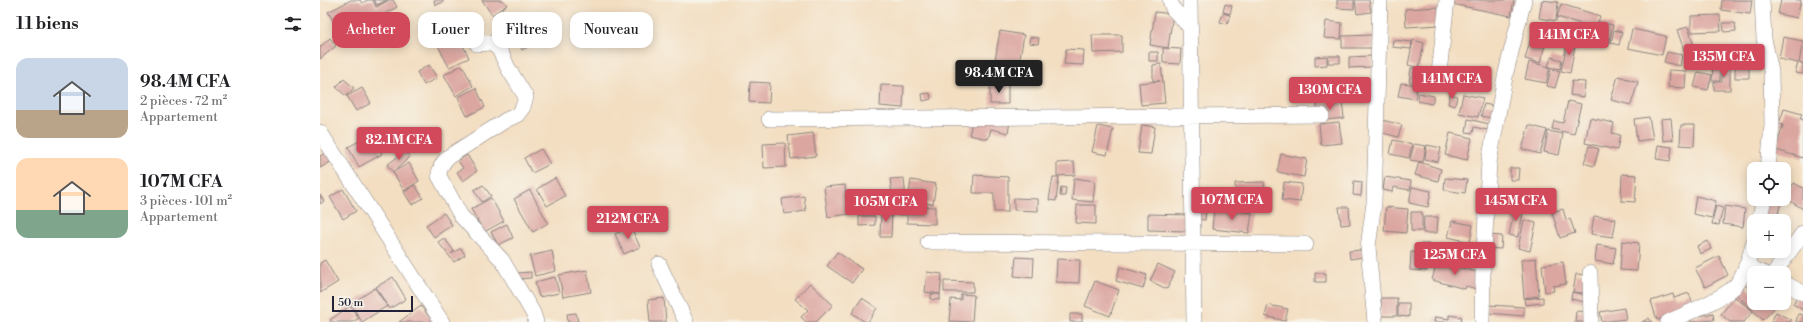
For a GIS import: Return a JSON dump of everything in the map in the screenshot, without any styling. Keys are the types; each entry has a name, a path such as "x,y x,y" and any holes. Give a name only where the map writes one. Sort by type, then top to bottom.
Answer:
{"street":[{"path":"1170,0 1173,9 1191,28"},
{"path":"1190,0 1194,322"},
{"path":"1375,322 1368,246 1374,203 1380,0"},
{"path":"1438,82 1447,0"},
{"path":"1482,322 1483,270 1489,162 1506,72 1524,0"},
{"path":"1762,0 1764,39 1771,71 1772,125 1769,162"},
{"path":"484,44 491,43 500,49 508,68 526,97 523,107 517,115 506,120 448,157 442,162 439,169 439,176 461,216 502,260 533,313 536,322"},
{"path":"770,119 1322,115"},
{"path":"320,132 442,322"},
{"path":"1779,266 1803,233"},
{"path":"928,242 1193,245 1306,244"},
{"path":"1668,322 1723,295 1736,285 1749,258"},
{"path":"659,264 686,322"},
{"path":"1590,273 1591,322"},
{"path":"1791,287 1803,293"}],"building":[{"path":"351,0 360,0 362,3 368,0 373,0 376,7 389,0 393,0 397,7 388,12 332,12 332,19 328,12"},
{"path":"374,0 387,0 377,5"},
{"path":"434,0 443,0 443,2 435,5"},
{"path":"482,0 503,0 507,5 496,12 492,12 492,15"},
{"path":"1337,0 1354,0 1354,9 1337,8"},
{"path":"1355,0 1369,0 1371,12 1357,14"},
{"path":"1453,0 1514,0 1511,16 1452,4"},
{"path":"1542,0 1558,2 1556,21 1539,18"},
{"path":"1722,0 1752,0 1750,14 1721,10"},
{"path":"1781,0 1801,0 1797,18 1778,14"},
{"path":"1225,4 1232,6 1230,14 1223,12"},
{"path":"1561,4 1600,16 1596,28 1557,17"},
{"path":"1438,7 1439,25 1406,27 1405,9"},
{"path":"1155,12 1173,14 1168,48 1150,45"},
{"path":"1223,13 1230,15 1227,24 1220,22"},
{"path":"1720,15 1721,31 1691,32 1691,16"},
{"path":"1326,21 1342,23 1341,39 1324,38"},
{"path":"1598,22 1613,25 1609,45 1594,42"},
{"path":"1723,23 1735,23 1736,31 1724,32"},
{"path":"1688,27 1694,46 1684,50 1677,30"},
{"path":"1632,29 1666,36 1662,55 1628,48"},
{"path":"1614,30 1622,32 1619,45 1611,43"},
{"path":"1000,31 1024,35 1017,76 993,72"},
{"path":"1532,34 1547,38 1540,63 1525,59"},
{"path":"1092,35 1122,35 1122,52 1093,53"},
{"path":"1373,35 1373,48 1342,48 1342,36"},
{"path":"1030,37 1039,38 1038,44 1029,43"},
{"path":"1783,37 1803,41 1799,63 1803,64 1803,74 1795,73 1798,63 1779,59"},
{"path":"330,38 332,41 332,48 334,48 320,59 320,47"},
{"path":"1568,39 1576,41 1570,73 1561,71"},
{"path":"1393,40 1412,42 1411,49 1392,47"},
{"path":"1413,40 1424,43 1419,68 1408,65"},
{"path":"439,48 464,48 469,58 449,67"},
{"path":"1163,48 1181,49 1180,64 1163,63"},
{"path":"1066,49 1084,50 1083,65 1064,64"},
{"path":"1149,52 1158,52 1158,61 1149,61"},
{"path":"1667,52 1682,55 1680,66 1664,62"},
{"path":"1327,56 1327,65 1315,66 1315,57"},
{"path":"1328,56 1340,56 1340,63 1328,63"},
{"path":"1371,56 1372,67 1349,68 1349,57"},
{"path":"1551,57 1562,60 1560,69 1548,67"},
{"path":"1529,62 1550,67 1546,83 1525,79"},
{"path":"1713,62 1720,62 1720,81 1712,81"},
{"path":"1722,62 1730,62 1730,90 1714,90 1714,82 1722,82"},
{"path":"1161,64 1165,103 1141,105 1139,83 1160,81 1153,81 1153,65"},
{"path":"429,65 437,78 424,85 417,72"},
{"path":"462,65 473,86 456,96 444,75"},
{"path":"1735,66 1749,66 1749,78 1735,78"},
{"path":"1411,68 1420,69 1419,83 1409,82"},
{"path":"1551,69 1560,71 1555,88 1547,86"},
{"path":"1669,70 1686,71 1685,88 1668,87"},
{"path":"1698,72 1712,75 1708,90 1694,87"},
{"path":"1618,76 1638,82 1631,105 1611,100"},
{"path":"344,79 354,88 346,96 336,87"},
{"path":"1572,81 1585,82 1584,97 1570,95"},
{"path":"750,82 770,83 769,103 749,102"},
{"path":"1340,82 1341,94 1322,96 1321,85"},
{"path":"990,83 1008,83 1008,104 990,104"},
{"path":"1401,83 1418,85 1415,99 1398,96"},
{"path":"881,85 904,86 903,108 880,106"},
{"path":"362,88 371,103 356,111 347,96"},
{"path":"476,88 485,107 467,116 458,97"},
{"path":"930,93 931,99 923,101 922,94"},
{"path":"1418,93 1434,96 1432,104 1417,101"},
{"path":"1450,94 1457,96 1455,106 1448,104"},
{"path":"1463,94 1483,98 1478,117 1459,113"},
{"path":"1568,101 1581,104 1574,134 1552,129 1554,121 1563,123"},
{"path":"1342,102 1344,118 1318,121 1317,104"},
{"path":"1484,104 1494,106 1491,118 1481,116"},
{"path":"1784,109 1802,114 1800,119 1803,119 1803,158 1776,150 1783,125 1779,124"},
{"path":"1649,117 1653,139 1637,141 1634,119"},
{"path":"1590,118 1614,123 1612,133 1620,135 1617,150 1585,143"},
{"path":"1671,118 1673,140 1663,141 1661,119"},
{"path":"973,119 1010,121 1008,133 991,129 988,139 969,135"},
{"path":"1468,119 1489,124 1487,130 1474,127 1473,133 1466,132"},
{"path":"1382,120 1402,125 1398,137 1379,132"},
{"path":"1339,122 1342,143 1321,145 1319,124"},
{"path":"1142,125 1155,127 1151,154 1138,153"},
{"path":"1529,125 1547,130 1540,154 1522,149"},
{"path":"1681,125 1695,125 1694,146 1680,145"},
{"path":"1098,126 1113,129 1107,155 1092,152"},
{"path":"1548,131 1563,134 1559,155 1544,152"},
{"path":"813,133 816,156 791,159 788,136"},
{"path":"1450,133 1472,138 1467,160 1445,155"},
{"path":"371,135 382,154 359,167 348,147"},
{"path":"1393,140 1412,144 1409,158 1390,154"},
{"path":"785,143 786,167 764,168 763,144"},
{"path":"1414,144 1426,146 1423,162 1410,160"},
{"path":"1427,145 1441,148 1438,162 1425,159"},
{"path":"1658,145 1672,147 1670,161 1656,159"},
{"path":"1589,146 1599,149 1594,166 1584,163"},
{"path":"541,149 550,164 532,173 524,158"},
{"path":"405,151 410,157 393,172 387,165"},
{"path":"327,152 332,161 320,168 320,156"},
{"path":"1281,154 1307,159 1304,177 1277,172"},
{"path":"467,155 477,171 463,181 457,172 463,168 458,161"},
{"path":"1074,162 1075,175 1057,176 1057,163"},
{"path":"1419,162 1441,169 1438,181 1415,175"},
{"path":"409,163 419,181 404,191 393,172"},
{"path":"1510,168 1519,168 1518,180 1510,180"},
{"path":"1622,174 1637,175 1635,202 1621,201"},
{"path":"974,175 1008,177 1008,212 994,212 994,193 973,193"},
{"path":"1053,177 1059,177 1056,201 1049,200"},
{"path":"1385,177 1411,181 1410,190 1393,187 1392,192 1383,190"},
{"path":"555,178 565,196 547,206 537,189"},
{"path":"904,178 906,200 893,201 890,179"},
{"path":"1074,178 1095,181 1093,202 1072,200"},
{"path":"1445,178 1467,180 1465,193 1444,190"},
{"path":"911,180 936,184 933,204 908,201"},
{"path":"1354,181 1362,182 1361,196 1353,195"},
{"path":"1264,182 1265,194 1251,194 1251,207 1236,208 1235,183"},
{"path":"1284,182 1302,184 1300,202 1282,200"},
{"path":"1794,183 1803,188 1803,209 1791,202 1791,188"},
{"path":"415,185 423,198 412,205 404,192"},
{"path":"483,185 491,196 482,202 474,190"},
{"path":"845,185 846,199 856,198 858,213 828,217 824,187"},
{"path":"1061,187 1066,188 1065,196 1060,196"},
{"path":"1412,187 1431,191 1428,207 1409,203"},
{"path":"343,189 356,211 343,219 330,197"},
{"path":"530,190 548,223 533,232 514,199"},
{"path":"320,195 324,201 320,204"},
{"path":"804,196 806,211 784,214 782,199"},
{"path":"1696,196 1716,201 1712,218 1693,214"},
{"path":"491,198 504,221 484,232 471,209"},
{"path":"1014,198 1038,199 1038,211 1014,210"},
{"path":"1506,198 1512,200 1507,213 1501,211"},
{"path":"1077,205 1096,205 1096,224 1076,223"},
{"path":"907,206 935,207 935,224 907,223"},
{"path":"1716,206 1723,208 1719,225 1712,224"},
{"path":"1725,206 1745,209 1743,227 1723,224"},
{"path":"1766,206 1780,206 1778,214 1764,214"},
{"path":"1339,207 1349,207 1350,224 1341,225"},
{"path":"1386,207 1408,209 1406,233 1384,231"},
{"path":"1515,207 1524,209 1518,237 1509,235"},
{"path":"894,208 906,208 906,215 894,215"},
{"path":"1214,208 1252,213 1249,233 1212,229"},
{"path":"881,209 892,210 891,237 880,237"},
{"path":"1197,209 1206,211 1205,220 1196,219"},
{"path":"1563,209 1566,220 1570,219 1575,233 1560,238 1552,212"},
{"path":"1411,212 1422,212 1422,231 1411,231"},
{"path":"444,213 452,225 434,237 426,225"},
{"path":"1148,214 1188,215 1188,231 1148,230"},
{"path":"859,216 875,216 875,225 859,226"},
{"path":"1594,216 1616,219 1613,237 1591,234"},
{"path":"1424,217 1438,217 1437,233 1423,233"},
{"path":"1524,220 1536,223 1530,251 1518,248"},
{"path":"1452,221 1473,225 1470,242 1448,237"},
{"path":"507,224 513,238 498,245 491,232"},
{"path":"631,227 640,247 624,254 615,234"},
{"path":"1489,235 1502,236 1501,249 1488,248"},
{"path":"444,238 454,251 451,254 461,248 465,255 454,262 438,242"},
{"path":"1622,241 1639,243 1637,271 1620,270"},
{"path":"1708,241 1711,249 1700,254 1697,246"},
{"path":"1420,244 1429,244 1427,271 1410,270 1411,252 1420,252"},
{"path":"1597,245 1616,248 1613,264 1595,261"},
{"path":"1362,250 1363,257 1350,259 1349,251"},
{"path":"552,251 556,271 535,276 530,256"},
{"path":"837,252 862,269 852,283 827,266"},
{"path":"1719,256 1728,275 1705,287 1695,268"},
{"path":"1016,257 1034,258 1033,278 1014,276"},
{"path":"1536,258 1539,296 1524,298 1521,260"},
{"path":"1057,259 1080,260 1079,283 1056,282"},
{"path":"325,260 338,282 320,293 320,263"},
{"path":"1437,261 1480,273 1476,289 1466,286 1465,289 1432,280"},
{"path":"1563,262 1566,284 1553,286 1554,291 1545,292 1542,265"},
{"path":"1158,264 1175,272 1167,289 1150,281"},
{"path":"1120,267 1147,275 1143,289 1116,281"},
{"path":"587,270 591,292 563,297 559,275"},
{"path":"531,272 531,278 517,279 517,273"},
{"path":"927,272 942,274 940,294 925,292"},
{"path":"1315,273 1326,273 1326,282 1315,282"},
{"path":"1576,274 1587,275 1583,293 1573,292"},
{"path":"393,277 406,299 389,309 376,287"},
{"path":"555,277 559,293 539,297 535,282"},
{"path":"944,281 973,282 973,292 944,292"},
{"path":"1095,281 1119,290 1110,316 1085,306"},
{"path":"810,283 833,305 816,322 806,322 801,317 808,310 795,299"},
{"path":"1745,285 1747,287 1747,305 1736,294"},
{"path":"375,288 387,306 362,322 351,304"},
{"path":"1572,292 1585,295 1584,302 1571,299"},
{"path":"1689,293 1694,308 1657,320 1651,301 1673,294 1674,298"},
{"path":"931,294 940,294 940,300 931,299"},
{"path":"961,294 974,295 972,322 949,321 951,299 961,300"},
{"path":"1798,295 1803,298 1803,310 1793,304"},
{"path":"1543,297 1543,303 1525,305 1524,299"},
{"path":"1735,297 1747,306 1747,310 1753,311 1744,322 1730,322 1721,314"},
{"path":"664,298 666,322 650,322 648,300"},
{"path":"862,298 877,308 868,322 865,322 852,313"},
{"path":"1381,298 1397,298 1397,316 1381,316"},
{"path":"1398,303 1409,303 1409,317 1398,316"},
{"path":"1268,305 1288,309 1285,321 1265,316"},
{"path":"1488,305 1524,307 1524,316 1487,313"},
{"path":"350,306 359,318 353,322 331,322 330,320"},
{"path":"421,306 433,322 399,322"},
{"path":"1624,308 1626,319 1602,322 1600,312"},
{"path":"1753,310 1772,310 1763,320"},
{"path":"1576,311 1588,312 1587,322 1575,322"},
{"path":"1776,312 1791,320 1790,322 1771,322"},
{"path":"576,313 578,322 568,322 567,314"},
{"path":"1713,313 1714,320 1691,322 1690,318"},
{"path":"1070,314 1082,314 1082,322 1070,322"},
{"path":"1798,314 1803,315 1803,322 1796,322"},
{"path":"1449,315 1462,317 1461,322 1434,322 1435,317 1449,319"},
{"path":"1649,318 1652,322 1642,322"}]}
